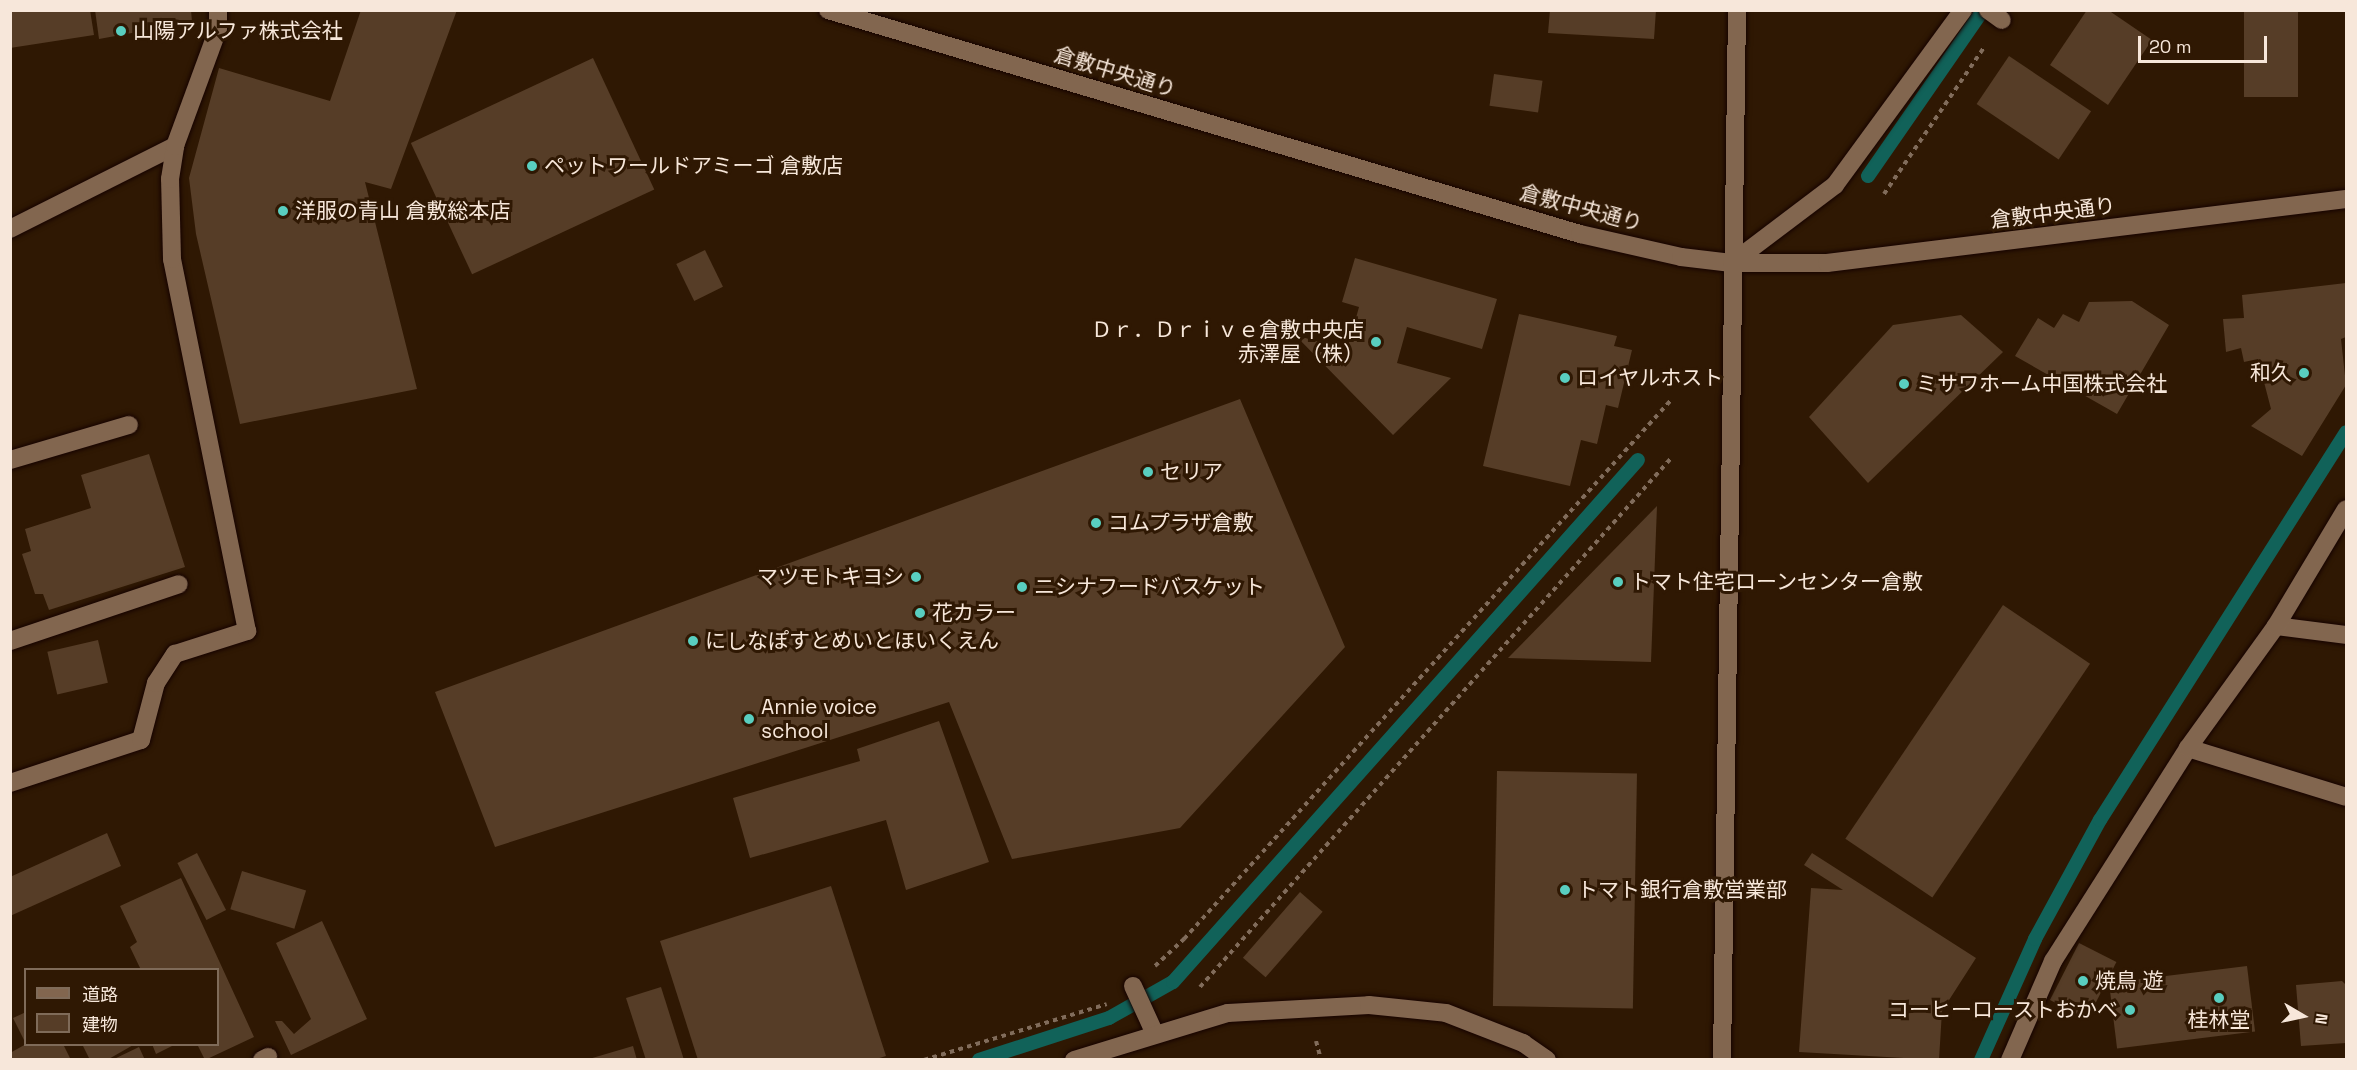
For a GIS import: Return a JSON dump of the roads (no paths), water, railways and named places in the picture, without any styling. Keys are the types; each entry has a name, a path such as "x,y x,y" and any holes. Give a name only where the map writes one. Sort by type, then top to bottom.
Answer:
{"street":[{"path":"10,783 141,740 156,682 175,654 247,632 172,259 170,179 175,146 218,29 218,10"},
{"name":"倉敷中央通り","path":"828,10 1580,234 1681,257 1732,263 1827,263 2346,199"},
{"path":"1722,1059 1737,10"},
{"path":"1732,263 1835,185 1963,10"},
{"path":"10,229 175,146"},
{"path":"10,460 129,425"},
{"path":"2010,1059 2053,961 2188,748 2276,626 2346,509"},
{"path":"10,641 179,584"},
{"path":"2276,626 2346,635"},
{"path":"2188,748 2346,797"},
{"path":"1135,988 1151,1026"},
{"path":"1074,1059 1151,1026 1173,1030 1228,1013 1298,1007 1408,1008 1446,1013 1479,1023 1547,1059"}],"waterway":[{"path":"1868,176 1983,10"},
{"path":"1981,1060 2035,939 2100,820 2346,432"},
{"path":"979,1060 1109,1018 1173,982 1638,460"}],"place":[{"name":"山陽アルファ株式会社","path":"121,31"},
{"name":"ペットワールドアミーゴ 倉敷店","path":"532,166"},
{"name":"洋服の青山 倉敷総本店","path":"283,211"},
{"name":"Ｄｒ．Ｄｒｉｖｅ倉敷中央店 赤澤屋（株）","path":"1376,342"},
{"name":"和久","path":"2304,373"},
{"name":"ロイヤルホスト","path":"1565,378"},
{"name":"ミサワホーム中国株式会社","path":"1904,384"},
{"name":"セリア","path":"1148,472"},
{"name":"コムプラザ倉敷","path":"1096,523"},
{"name":"マツモトキヨシ","path":"916,577"},
{"name":"トマト住宅ローンセンター倉敷","path":"1618,582"},
{"name":"ニシナフードバスケット","path":"1022,587"},
{"name":"花カラー","path":"920,613"},
{"name":"にしなぽすとめいとほいくえん","path":"693,641"},
{"name":"Annie voice school","path":"749,719"},
{"name":"トマト銀行倉敷営業部","path":"1565,890"},
{"name":"焼鳥 遊","path":"2083,981"},
{"name":"桂林堂","path":"2219,998"},
{"name":"コーヒーローストおかべ","path":"2130,1010"}]}
